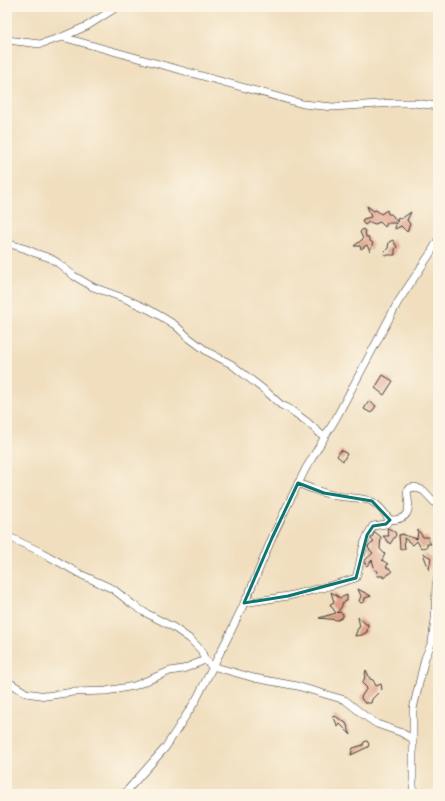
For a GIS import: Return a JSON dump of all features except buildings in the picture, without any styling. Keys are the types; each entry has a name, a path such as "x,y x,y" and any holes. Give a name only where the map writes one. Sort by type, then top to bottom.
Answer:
{"street":[{"path":"7,40 40,44 62,37 87,26 117,7"},
{"path":"62,37 303,104 333,107 414,102 438,106"},
{"path":"124,794 165,748 196,700 244,603 298,483 398,302 438,240"},
{"path":"7,242 50,258 74,276 93,287 126,299 162,317 175,325 208,352 231,364 281,405 288,408 306,421 324,437"},
{"path":"298,483 338,497 372,501 390,520"},
{"path":"244,603 288,596 356,578 361,560 362,549 367,535 373,526 386,524 390,520 398,520 405,516 408,510 409,500 407,492 410,488 416,487 424,491 438,506"},
{"path":"7,536 42,552 82,575 113,588 144,612 173,627 190,639 201,650 205,660 212,666 254,678 297,686 345,700 377,724 400,732 412,739"},
{"path":"414,794 412,709 425,658 432,642 435,619 436,584 438,577"},
{"path":"7,681 26,693 46,696 78,692 106,691 134,686 205,660"}],"highlighted area":[{"path":"298,483 324,493 372,501 390,520 386,524 373,526 367,535 356,578 288,596 244,603 272,538"}]}
